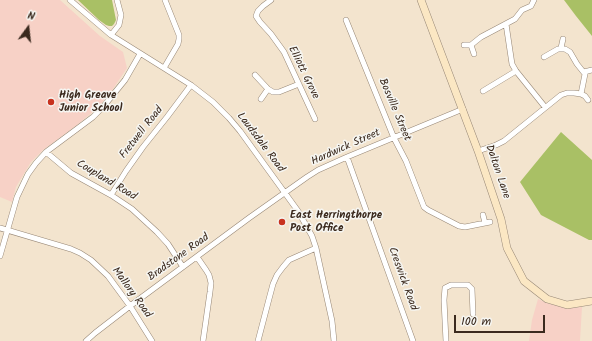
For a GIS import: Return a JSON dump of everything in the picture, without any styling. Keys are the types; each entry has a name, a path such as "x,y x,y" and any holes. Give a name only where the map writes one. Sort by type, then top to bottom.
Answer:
{"street":[{"name":"Laudsdale Road","path":"70,0 111,35 191,85 213,102 236,127 298,211 312,236 332,321 334,341"},
{"path":"111,35 119,24 121,15 117,0"},
{"path":"164,68 178,44 179,39 179,35 165,0"},
{"name":"Elliott Grove","path":"271,0 258,11 256,16 284,52 315,119"},
{"name":"Dalton Lane","path":"421,0 478,151 501,219 507,248 524,281 546,298 553,301 567,305 592,301"},
{"path":"464,44 471,45 480,37 506,24 517,17 522,10 531,6 534,0"},
{"name":"Bosville Street","path":"346,20 424,207 459,226 465,227 488,223 484,215"},
{"path":"506,24 512,64 545,107"},
{"path":"561,48 563,39"},
{"path":"471,45 474,54"},
{"path":"544,57 561,48 568,50 584,72 585,76 581,94"},
{"path":"0,256 17,197 25,180 36,163 46,152 94,117 125,80 140,54"},
{"path":"483,91 516,70"},
{"path":"584,72 592,70"},
{"path":"255,75 268,90 273,92 279,92 299,84"},
{"name":"Fretwell Road","path":"111,194 143,146 191,85"},
{"path":"261,99 268,90"},
{"path":"478,151 504,141 561,95 567,93 581,94 588,100"},
{"name":"Hardwick Street","path":"285,193 318,170 463,109"},
{"name":"Coupland Road","path":"46,152 71,173 111,194 132,209 168,244 184,267"},
{"name":"Creswick Road","path":"347,157 413,341"},
{"name":"Bradstone Road","path":"86,341 130,306 285,193"},
{"name":"Mallory Road","path":"0,228 71,249 91,260 108,276 130,306 152,341"},
{"path":"258,341 273,284 277,275 289,260 316,248"},
{"path":"197,257 209,275 211,283 203,341"},
{"path":"446,341 444,300 445,288 451,285 468,285 472,289 474,314"}],"shaded area":[{"name":"High Greave Junior School","path":"0,0 60,0 100,36 123,52 127,68 109,95 95,110 43,150 31,162 16,187 12,202 0,197"},
{"path":"538,299 547,303 568,308 582,307 580,341 529,341 532,320"}],"green space":[{"path":"78,0 112,0 116,20 114,24 112,26 106,25"},
{"path":"564,0 592,0 592,36 576,16"},
{"path":"561,132 592,160 592,240 589,240 541,215 520,182"}],"place":[{"name":"High Greave Junior School","path":"51,102"},
{"name":"East Herringthorpe Post Office","path":"282,222"}]}
